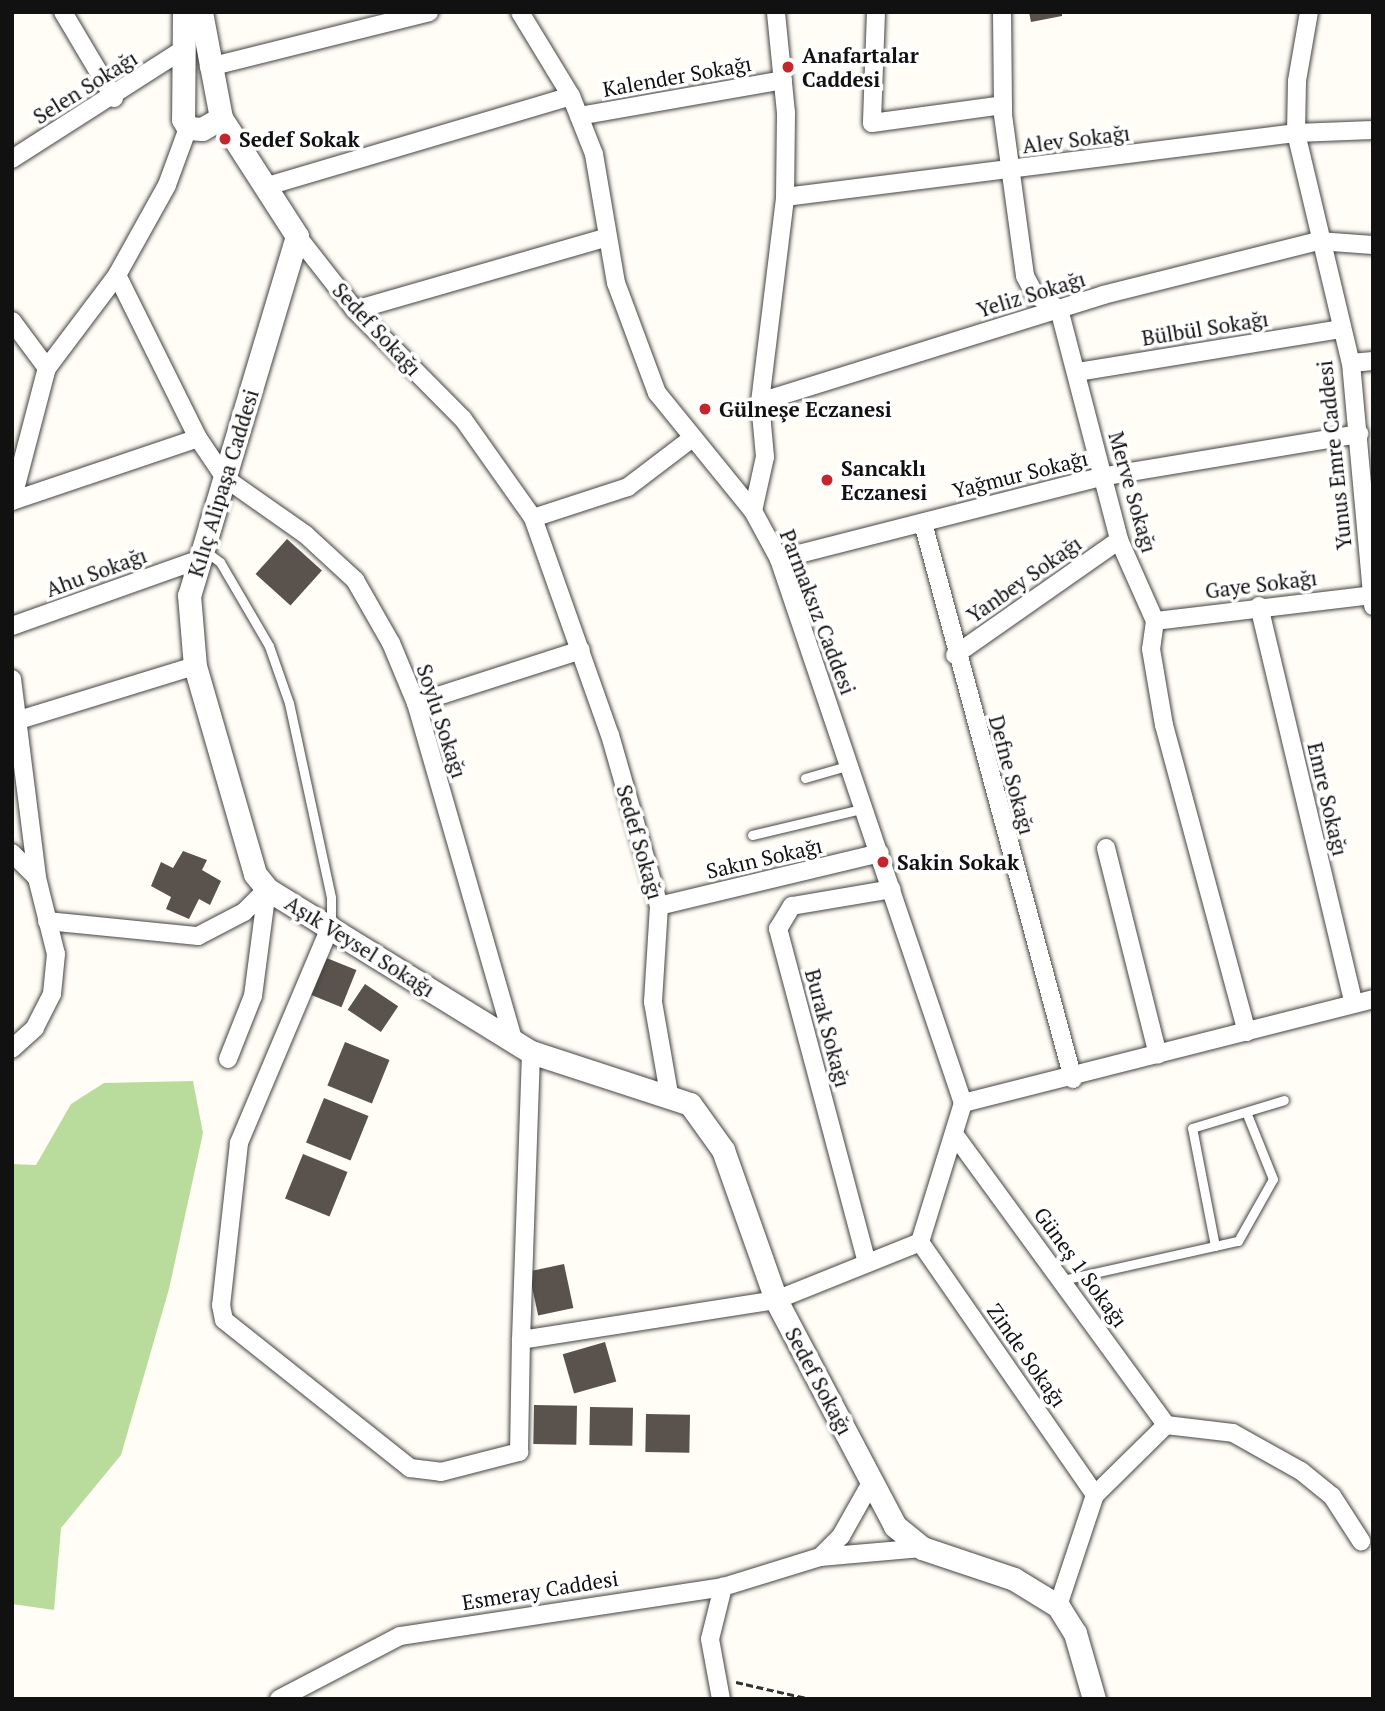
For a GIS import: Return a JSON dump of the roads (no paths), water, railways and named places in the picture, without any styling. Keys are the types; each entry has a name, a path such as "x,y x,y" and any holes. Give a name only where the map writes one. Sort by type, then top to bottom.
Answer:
{"street":[{"path":"63,12 114,98"},
{"path":"12,500 47,368 117,275 167,185 188,128 181,96 184,12"},
{"name":"Sedef Sokağı","path":"201,12 209,68 221,118 264,187 297,236 355,310 463,419 533,518 581,650 659,906 653,1002 669,1094 699,1113 723,1150 776,1300 895,1526 922,1548 1014,1579 1058,1606"},
{"path":"181,51 209,68 429,12"},
{"name":"Parmaksız Caddesi","path":"520,12 571,96 594,153 616,283 657,393 691,439 753,511 779,559 963,1103"},
{"path":"753,511 765,457 761,402 785,197 783,80 776,12"},
{"path":"876,12 872,122 1003,105"},
{"path":"1002,12 1003,105 1025,276 1035,295 1059,309"},
{"name":"Yunus Emre Caddesi","path":"1309,12 1297,81 1296,133 1318,242 1351,363 1372,598"},
{"name":"Selen Sokağı","path":"12,159 114,98 181,51"},
{"path":"181,96 199,87 209,68"},
{"name":"Kalender Sokağı","path":"579,116 783,80"},
{"path":"264,187 571,96"},
{"path":"188,128 202,129 221,118"},
{"name":"Alev Sokağı","path":"785,197 1296,133 1373,130"},
{"name":"Kılıç Alipaşa Caddesi","path":"268,889 242,843 188,635 197,554 225,478 297,236"},
{"path":"355,310 608,237"},
{"name":"Yeliz Sokağı","path":"761,402 1059,309 1318,242 1373,245"},
{"path":"117,275 198,438 225,478"},
{"name":"Merve Sokağı","path":"1059,309 1078,372 1101,477 1119,540 1155,621 1152,649 1164,725 1247,1032"},
{"path":"12,321 47,368"},
{"name":"Bülbül Sokağı","path":"1078,372 1340,329"},
{"path":"1351,363 1373,361"},
{"name":"Yağmur Sokağı","path":"779,559 1101,477 1359,434"},
{"path":"12,500 198,438"},
{"path":"533,518 628,487 691,439"},
{"name":"Soylu Sokağı","path":"225,478 306,535 355,580 416,704 522,1047 519,1452 441,1472 410,1468 390,1455 224,1320 222,1279 239,1143 331,925"},
{"name":"Defne Sokağı","path":"923,523 956,655 1073,1079"},
{"name":"Yanbey Sokağı","path":"956,655 1119,540"},
{"name":"Ahu Sokağı","path":"12,626 197,554"},
{"name":"Gaye Sokağı","path":"1155,621 1259,606 1372,598"},
{"name":"Emre Sokağı","path":"1259,606 1353,1002"},
{"path":"416,704 581,650"},
{"path":"19,720 195,666"},
{"path":"12,679 37,878 56,954 52,994 35,1028 12,1049"},
{"path":"1106,848 1158,1055"},
{"path":"12,853 37,878"},
{"name":"Sakın Sokağı","path":"659,906 880,853"},
{"path":"228,1059 253,996 268,889"},
{"name":"Aşık Veysel Sokağı","path":"47,921 198,936 244,912 268,889 331,925 522,1047 669,1094"},
{"name":"Burak Sokağı","path":"867,1264 778,929 792,906 892,890"},
{"path":"521,1339 776,1300 867,1264 920,1242 957,1138 963,1103 1073,1079 1353,1002 1373,999"},
{"name":"Güneş 1 Sokağı","path":"957,1138 1166,1425"},
{"name":"Zinde Sokağı","path":"920,1242 1095,1495"},
{"path":"1083,1699 1058,1606 1095,1495 1166,1425 1233,1433 1301,1471 1332,1496 1362,1541"},
{"path":"820,1557 841,1536 872,1481"},
{"name":"Esmeray Caddesi","path":"279,1699 400,1636 723,1587 820,1557 922,1548"},
{"path":"721,1699 710,1639 723,1587"},
{"path":"1058,1606 1075,1633 1094,1699"}],"lane":[{"path":"197,554 220,562 273,657 323,859 331,925"},
{"path":"805,778 850,765"},
{"path":"752,835 865,808"},
{"path":"1215,1246 1192,1128 1284,1100"},
{"path":"1063,1280 1238,1241 1250,1228 1273,1179 1246,1112"}],"place":[{"name":"Anafartalar Caddesi","path":"788,67"},
{"name":"Sedef Sokak","path":"225,139"},
{"name":"Gülneşe Eczanesi","path":"705,409"},
{"name":"Sancaklı Eczanesi","path":"827,480"},
{"name":"Sakin Sokak","path":"883,862"}]}
